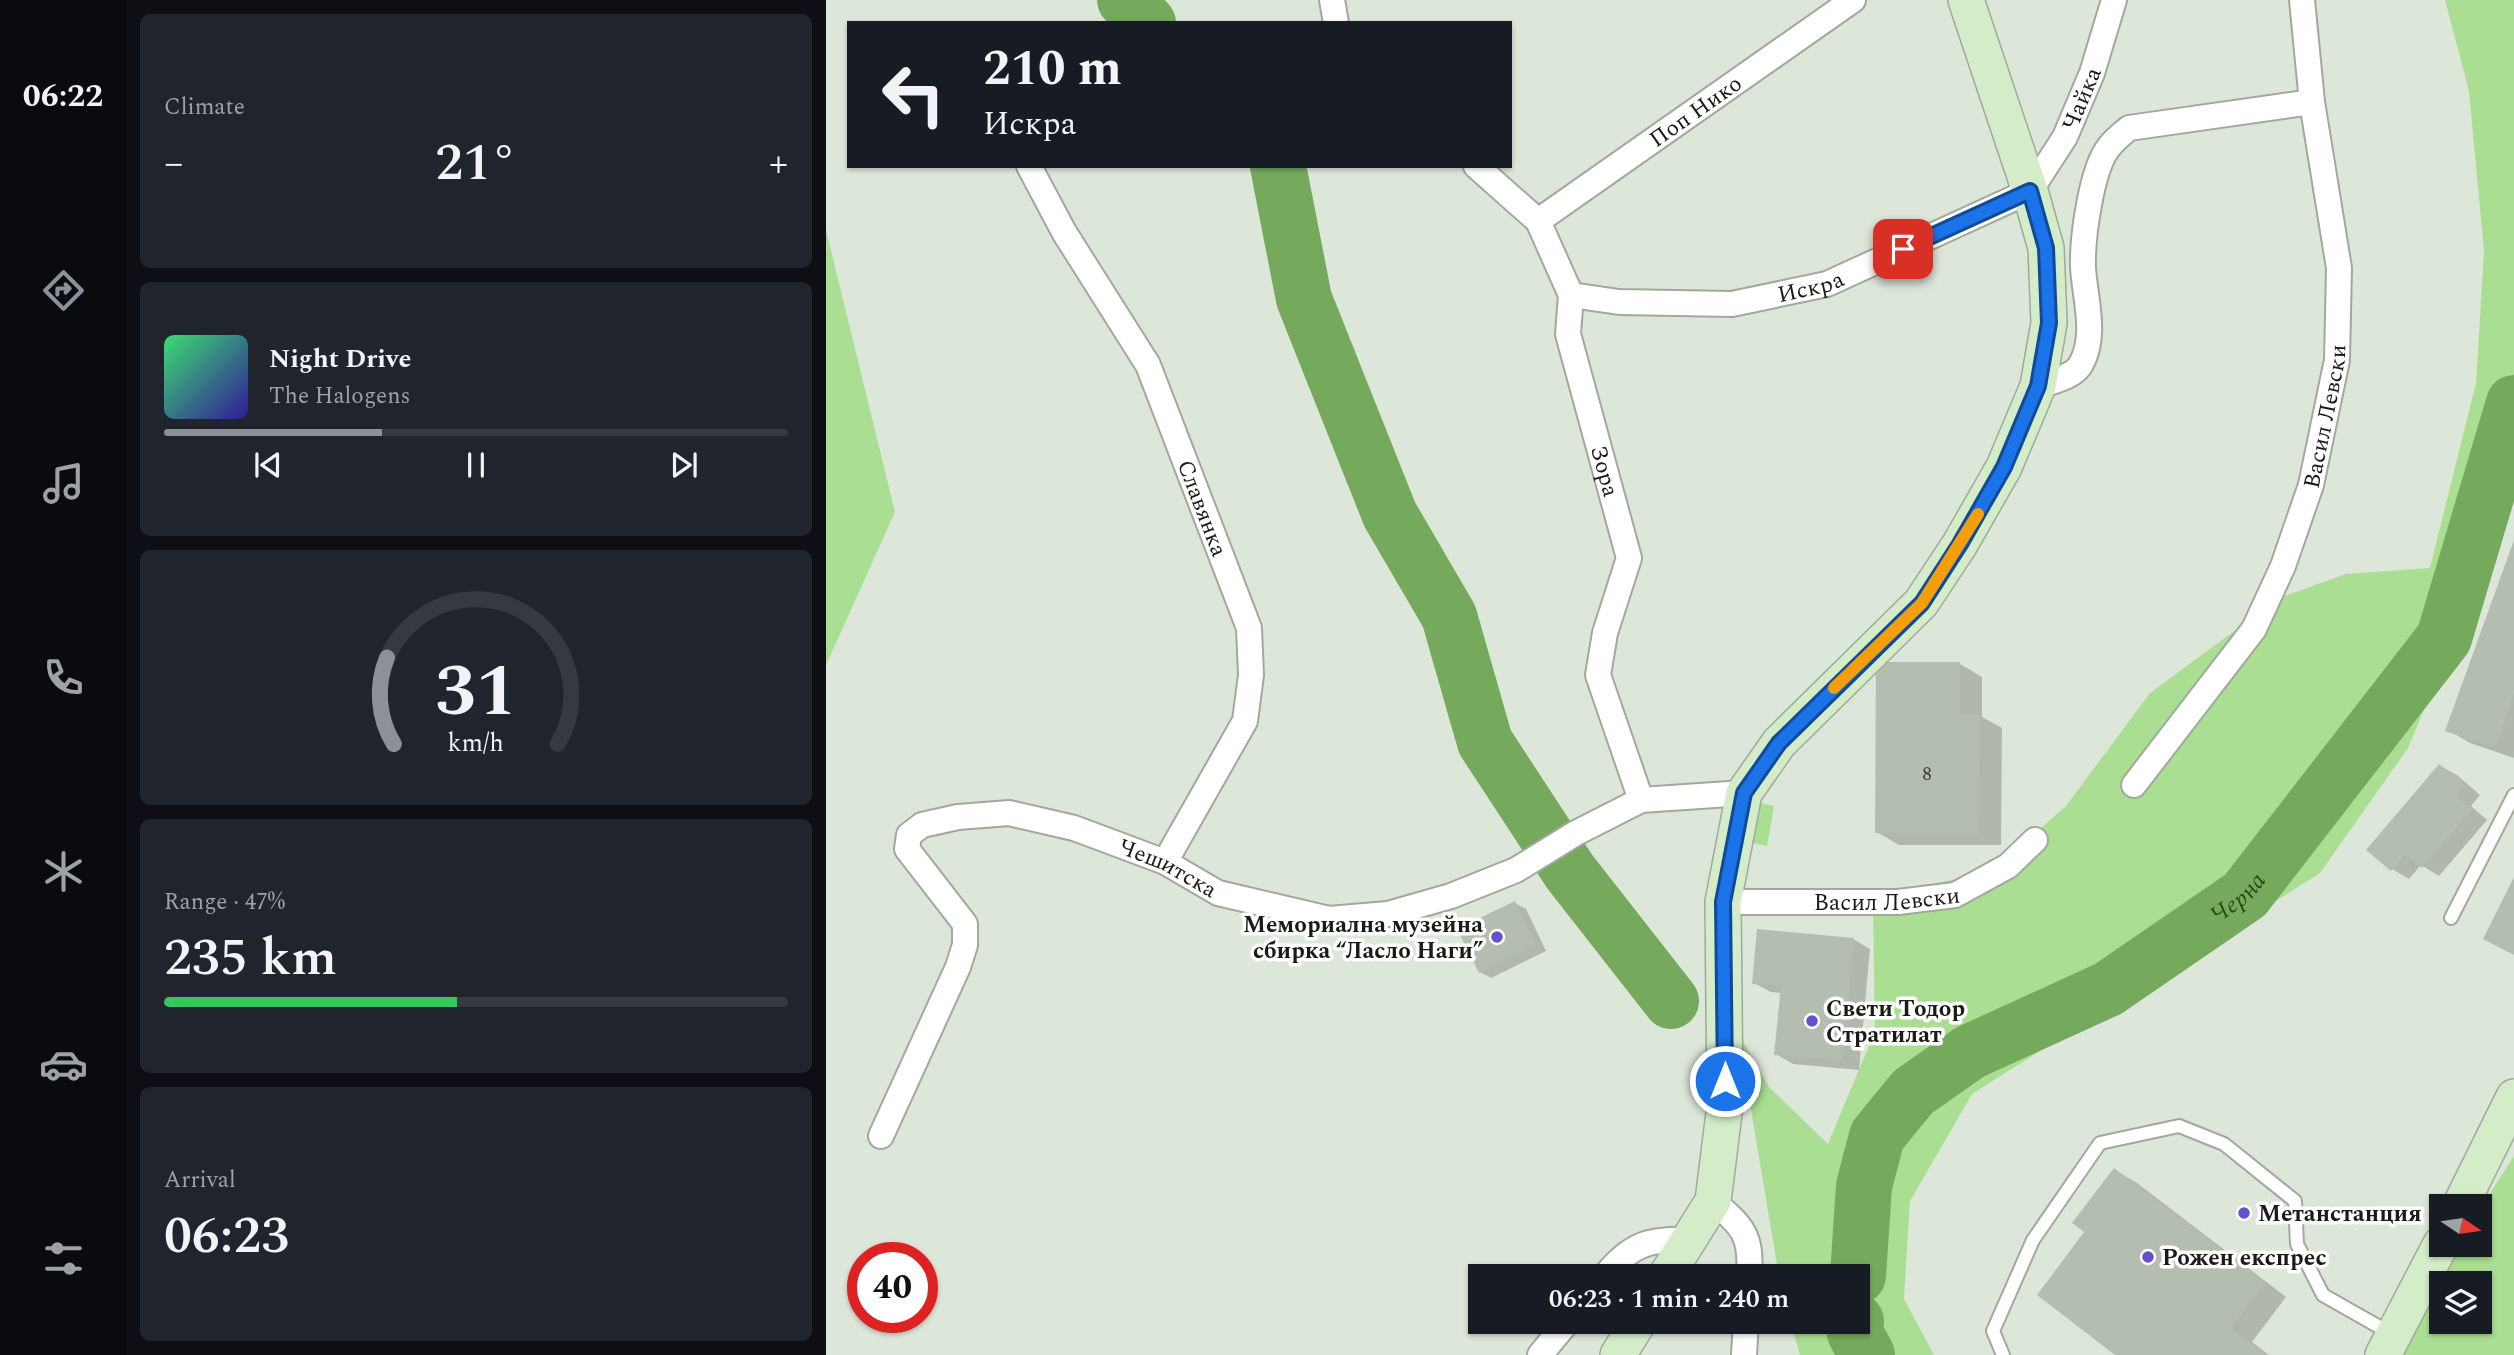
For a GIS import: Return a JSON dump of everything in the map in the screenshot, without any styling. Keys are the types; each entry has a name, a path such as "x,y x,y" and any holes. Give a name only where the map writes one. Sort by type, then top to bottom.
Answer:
{"street":[{"path":"1332,0 1336,21"},
{"name":"Поп Нико","path":"1538,221 1853,0"},
{"path":"1674,1264 1713,1201 1725,1105 1723,902 1744,793 1779,743 1922,603 2004,467 2038,386 2049,323 2046,248 2030,191 1966,0"},
{"name":"Чайка","path":"2030,191 2065,137 2092,73 2114,0"},
{"name":"Васил Левски","path":"2134,785 2254,629 2283,566 2311,485 2337,360 2339,268 2312,102 2302,0"},
{"path":"2038,386 2080,367 2087,344 2088,300 2083,266 2089,202 2099,166 2108,147 2129,128 2312,102"},
{"name":"Славянка","path":"1029,168 1064,233 1148,365 1250,628 1251,675 1245,720 1165,862"},
{"name":"Зора","path":"1478,168 1538,221 1571,295 1569,334 1629,558 1605,633 1598,675 1641,800"},
{"name":"Искра","path":"1571,295 1619,302 1732,304 1827,284 2030,191"},
{"name":"Чешитска","path":"881,1136 958,967 965,945 965,924 907,849 909,835 922,825 958,817 1009,813 1074,828 1165,862 1219,893 1329,919 1388,914 1451,896 1516,870 1576,833 1641,800 1744,793"},
{"name":"Васил Левски","path":"1723,902 1899,902 1955,895 2008,866 2035,840"},
{"path":"2466,1194 2514,1097"},
{"path":"1713,1201 1734,1219 1747,1236 1751,1264"},
{"path":"1615,1264 1639,1245 1665,1239 1688,1240"},
{"path":"2388,1345 2434,1257"},
{"path":"1540,1355 1557,1334"},
{"path":"1618,1355 1631,1334"},
{"path":"1744,1355 1745,1334"}],"lane":[{"path":"2451,918 2514,795"},
{"path":"2003,1355 1993,1331 2033,1240 2100,1143 2179,1126 2224,1144 2295,1201 2297,1244 2323,1295 2388,1345"}],"green space":[{"path":"2445,0 2514,0 2514,495 2408,748 2320,873 1972,1094 1910,1201 1904,1299 1934,1355 1800,1355 1794,1334 1870,1334 1870,1264 1777,1264 1738,1033 1769,1087 1828,1144 1875,1031 1873,896 1991,872 2066,806 2150,693 2279,598 2346,574 2430,568 2476,383 2484,251 2469,91"},
{"path":"826,230 895,512 826,665"},
{"path":"1744,800 1774,806 1767,846 1737,840"},
{"path":"2514,1156 2514,1355 2400,1355 2429,1300 2429,1334 2492,1334 2492,1271 2445,1271 2452,1257 2492,1257 2492,1194 2490,1194"}],"building":[{"path":"2514,540 2514,694 2495,748 2445,731"},
{"path":"1876,662 1960,662 1960,714 1980,714 1979,833 1875,833"},
{"path":"2439,764 2464,784 2455,795 2472,809 2422,868 2405,854 2391,871 2366,850"},
{"path":"2514,877 2514,955 2483,939"},
{"name":"Мемориална музейна сбирка “Ласло Наги”","path":"1515,901 1536,945 1479,973 1457,929"},
{"name":"Свети Тодор Стратилат","path":"1757,929 1854,938 1842,1061 1774,1055 1781,986 1752,984"},
{"name":"Рожен експрес","path":"2114,1168 2265,1283 2230,1328 2266,1355 2115,1355 2037,1295 2084,1232 2072,1223"}],"waterway":[{"path":"1125,0 1146,21"},
{"path":"1278,168 1304,299 1390,515 1449,616 1485,742 1570,872 1671,1001"},
{"name":"Черна","path":"1859,1264 1864,1186 1877,1136 1913,1092 1970,1052 2108,989 2245,895 2444,638 2514,403"},
{"name":"Черна","path":"1856,1334 1867,1355"}],"slow traffic":[{"path":"1834,688 1922,603 1978,514"}],"place":[{"name":"Мемориална музейна сбирка “Ласло Наги”","path":"1497,937"},
{"name":"Свети Тодор Стратилат","path":"1812,1021"},
{"name":"Метанстанция","path":"2244,1213"},
{"name":"Рожен експрес","path":"2148,1257"}],"route":[{"path":"1725,1081 1723,902 1744,793 1779,743 1922,603 2004,467 2038,386 2049,323 2046,248 2030,191 1903,249"}]}
